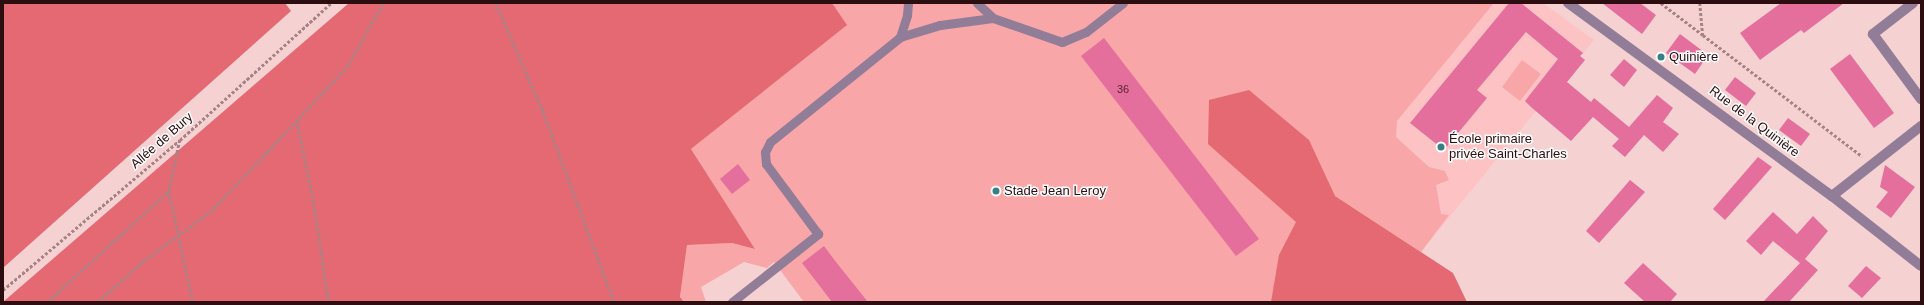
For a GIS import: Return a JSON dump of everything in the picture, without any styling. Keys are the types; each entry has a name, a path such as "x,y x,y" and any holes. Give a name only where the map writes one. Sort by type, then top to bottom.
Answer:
{"street":[{"name":"Rue de la Quinière","path":"1568,3 1832,196 1921,266"},
{"path":"1913,3 1873,34 1921,99"},
{"path":"1832,196 1872,163 1921,126"}],"lane":[{"path":"900,38 907,15 908,3"},
{"path":"977,3 993,18 1062,42 1086,32 1123,3"},
{"path":"732,302 818,234 766,164 765,152 770,142 900,38 940,25 993,18"}],"path":[{"name":"Allée de Bury","path":"3,290 180,140 331,3"},
{"path":"98,302 141,264 179,237 210,212 297,121 348,67 383,3"},
{"path":"496,3 543,111 614,302"},
{"path":"1661,3 1872,163"},
{"path":"1700,3 1703,35"},
{"path":"297,121 314,202 329,302"},
{"path":"180,140 169,192 192,302"},
{"path":"47,302 169,192"}],"shaded area":[{"path":"3,3 285,3 291,11 3,268"},
{"path":"349,3 832,3 847,25 691,149 755,249 732,243 687,245 680,297 684,302 3,302"},
{"path":"832,3 1494,3 1397,121 1396,137 1429,167 1445,171 1449,180 1436,185 1441,214 1449,215 1421,252 1335,196 1271,302 804,302 774,262 767,268 744,262 701,287 706,302 684,302 680,297 687,245 732,243 755,249 691,149 846,25"},
{"name":"École primaire privée Saint-Charles","path":"1494,3 1543,3 1594,40 1421,252 1341,189"},
{"path":"1522,60 1541,74 1520,101 1502,87"},
{"path":"1249,90 1309,140 1335,196 1453,273 1467,302 1271,302 1279,255 1296,222 1208,144 1209,100"}],"building":[{"path":"1509,3 1521,3 1583,53 1580,56 1585,60 1567,82 1591,102 1594,98 1629,127 1657,95 1673,108 1663,122 1679,134 1663,152 1644,135 1625,157 1612,146 1619,139 1593,117 1571,141 1525,101 1558,59 1526,32 1477,90 1487,98 1444,150 1410,123"},
{"path":"1602,3 1640,3 1656,15 1642,34"},
{"path":"1781,3 1844,3 1804,33 1801,30 1760,60 1740,33"},
{"path":"1680,34 1708,55 1695,74 1666,53"},
{"path":"1104,38 1259,239 1236,256 1081,56"},
{"path":"1850,54 1894,113 1874,128 1830,69"},
{"path":"1624,59 1637,70 1624,87 1610,75"},
{"path":"1735,77 1756,93 1746,106 1725,90"},
{"path":"1788,118 1810,134 1801,146 1779,130"},
{"path":"1758,157 1772,167 1725,220 1713,209"},
{"path":"738,164 750,180 732,194 720,179"},
{"path":"1885,165 1915,187 1891,218 1876,207 1888,192 1880,187"},
{"path":"1630,180 1645,192 1599,243 1586,231"},
{"path":"1773,212 1797,234 1813,216 1828,231 1805,259 1818,270 1789,302 1763,302 1800,263 1773,241 1761,255 1746,241"},
{"path":"824,246 868,302 832,302 802,263"},
{"path":"1643,263 1677,294 1670,302 1645,302 1624,283"},
{"path":"1866,266 1881,278 1862,298 1848,286"}],"place":[{"name":"Quinière","path":"1661,57"},
{"name":"École primaire privée Saint-Charles","path":"1441,147"},
{"name":"Stade Jean Leroy","path":"996,191"}]}
